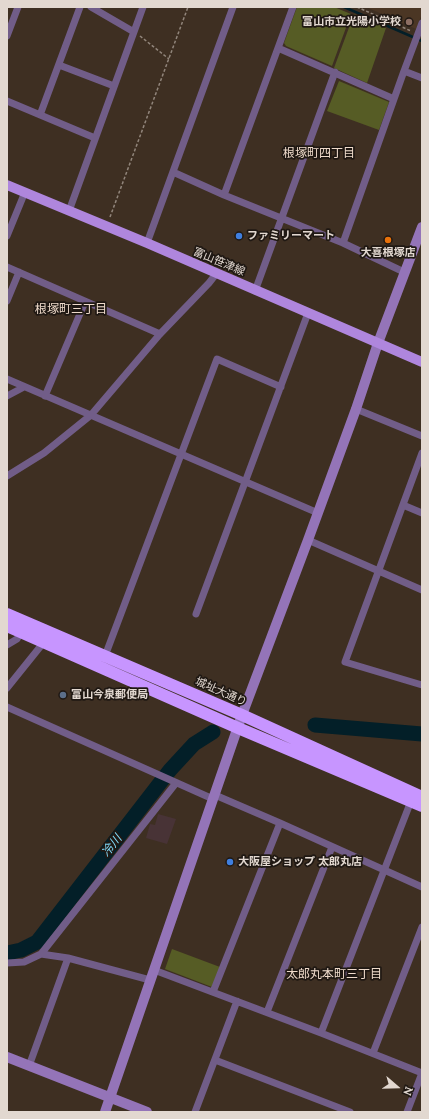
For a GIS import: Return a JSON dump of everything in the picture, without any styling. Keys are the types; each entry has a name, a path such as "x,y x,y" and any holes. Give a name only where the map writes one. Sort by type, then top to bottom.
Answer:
{"highway":[{"name":"城址大通り","path":"7,614 242,715 418,802"},
{"path":"7,626 238,728 418,802"}],"main road":[{"name":"富山笹津線","path":"7,185 147,243 422,362"}],"street":[{"path":"7,36 18,7"},
{"path":"40,115 80,7"},
{"path":"91,7 134,32"},
{"path":"69,211 143,7"},
{"path":"147,243 233,7"},
{"path":"224,195 293,7"},
{"path":"343,244 422,23"},
{"path":"278,48 394,99"},
{"path":"59,65 114,86"},
{"path":"404,71 422,78"},
{"path":"255,291 335,72"},
{"path":"7,101 95,138"},
{"path":"172,172 343,244 404,272"},
{"path":"7,236 25,192"},
{"path":"105,1112 242,715 318,513 378,343 422,226"},
{"path":"7,267 160,334"},
{"path":"7,300 19,272"},
{"path":"7,476 44,453 91,415 160,334 216,274"},
{"path":"45,396 85,302"},
{"path":"196,614 282,387 308,313"},
{"path":"105,656 217,359 282,387"},
{"path":"7,379 318,513"},
{"path":"7,396 24,387"},
{"path":"356,408 422,436"},
{"path":"422,452 377,571 345,662 422,685"},
{"path":"403,504 422,513"},
{"path":"308,540 422,590"},
{"path":"7,645 17,639 21,632"},
{"path":"7,688 44,642"},
{"path":"7,707 176,783 280,823 422,887"},
{"path":"7,963 24,962 41,954 176,783"},
{"path":"321,1033 385,870 418,802"},
{"path":"213,992 280,823"},
{"path":"267,1012 332,847"},
{"path":"373,1053 422,928"},
{"path":"41,954 68,958 150,980"},
{"path":"29,1066 68,958"},
{"path":"154,970 267,1012 422,1073 407,1112"},
{"path":"195,1112 237,1001"},
{"path":"7,1057 147,1112"},
{"path":"215,1060 350,1112"}],"path":[{"path":"110,219 188,7"},
{"path":"357,7 418,34"},
{"path":"134,32 169,58"}],"shaded area":[{"name":"富山市立光陽小学校","path":"366,7 422,7 422,14 416,29"},
{"path":"158,814 176,819 167,844 146,838 150,824 155,825"}],"green space":[{"path":"297,7 334,7 351,14 332,66 286,46 284,43"},
{"path":"354,14 386,28 367,83 334,68"},
{"path":"339,81 389,102 379,130 327,111"},
{"path":"172,949 220,967 212,987 165,969"}],"waterway":[{"path":"344,7 422,41"},
{"name":"冷川","path":"315,725 422,734"},
{"name":"冷川","path":"7,953 21,950 37,942 170,770 194,744 213,732"}],"place":[{"name":"富山市立光陽小学校","path":"409,22"},
{"name":"ファミリーマート","path":"239,236"},
{"name":"大喜根塚店","path":"388,240"},
{"name":"富山今泉郵便局","path":"63,695"},
{"name":"大阪屋ショップ 太郎丸店","path":"230,862"}],"district":[{"name":"根塚町四丁目","path":"319,154"},
{"name":"根塚町三丁目","path":"71,310"},
{"name":"太郎丸本町三丁目","path":"334,975"}]}
